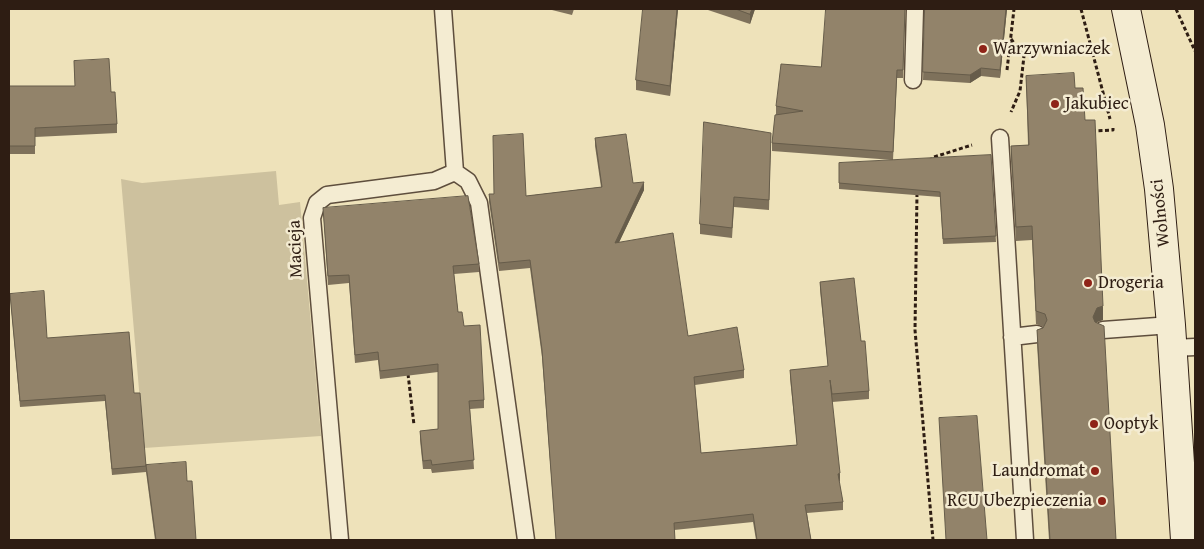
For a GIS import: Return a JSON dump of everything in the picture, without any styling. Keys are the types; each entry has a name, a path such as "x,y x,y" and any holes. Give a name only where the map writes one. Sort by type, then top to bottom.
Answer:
{"street":[{"name":"Wolności","path":"1126,9 1150,125 1180,340 1186,540"}],"lane":[{"path":"443,9 455,172 468,181 479,203 526,540"},
{"path":"913,80 915,9"},
{"path":"1000,138 1024,540"},
{"name":"Macieja","path":"340,540 312,218 317,203 327,195 434,181 455,172"},
{"path":"1103,330 1180,340"},
{"path":"1012,337 1037,334"}],"path":[{"path":"1007,70 1014,9"},
{"path":"1081,9 1113,130 1084,131"},
{"path":"1176,9 1195,51"},
{"path":"923,165 934,157 953,150 1000,138 1020,91 1024,56 1011,38"},
{"path":"917,188 914,330 933,540"},
{"path":"408,367 414,426"}],"shaded area":[{"path":"276,171 279,205 300,202 321,436 144,448 121,179 142,183"}],"building":[{"path":"643,9 677,9 670,86 636,80"},
{"path":"736,9 752,9 750,14"},
{"path":"826,9 905,9 903,70 897,70 893,152 772,143 775,115 803,111 776,106 781,64 821,67"},
{"path":"925,9 1006,9 1000,70 981,68 970,75 923,72"},
{"path":"109,59 111,92 115,92 117,124 35,128 35,146 9,146 9,86 75,86 74,61"},
{"path":"1074,73 1075,88 1083,88 1085,120 1095,120 1103,306 1097,308 1093,317 1095,322 1104,326 1116,540 1050,540 1037,330 1043,328 1047,320 1045,314 1036,311 1032,226 1016,227 1011,146 1029,145 1026,76"},
{"path":"704,122 771,133 769,200 734,197 732,228 700,224"},
{"path":"523,134 526,196 602,187 595,138 626,134 633,183 644,182 615,243 673,233 688,336 737,327 744,370 694,377 701,453 797,445 790,370 828,366 820,282 854,278 861,341 865,341 869,391 832,394 830,380 840,473 838,474 843,502 805,505 811,540 757,540 753,514 674,523 675,540 556,540 542,350 530,260 499,263 489,194 494,194 493,136"},
{"path":"991,155 996,236 943,239 940,192 839,183 839,163"},
{"path":"468,196 479,264 453,266 458,312 462,312 464,326 480,325 484,400 469,401 474,460 432,465 431,460 423,461 420,431 438,429 438,364 380,371 378,352 355,355 349,275 328,276 323,208"},
{"path":"44,291 47,338 129,332 134,393 140,393 146,466 112,469 105,395 20,401 10,294"},
{"path":"977,416 987,540 946,540 939,418"},
{"path":"186,462 187,481 192,481 196,540 156,540 146,465"}],"place":[{"name":"Warzywniaczek","path":"983,49"},
{"name":"Jakubiec","path":"1055,104"},
{"name":"Drogeria","path":"1088,283"},
{"name":"Ooptyk","path":"1094,424"},
{"name":"Laundromat","path":"1095,471"},
{"name":"RCU Ubezpieczenia","path":"1102,501"}]}
